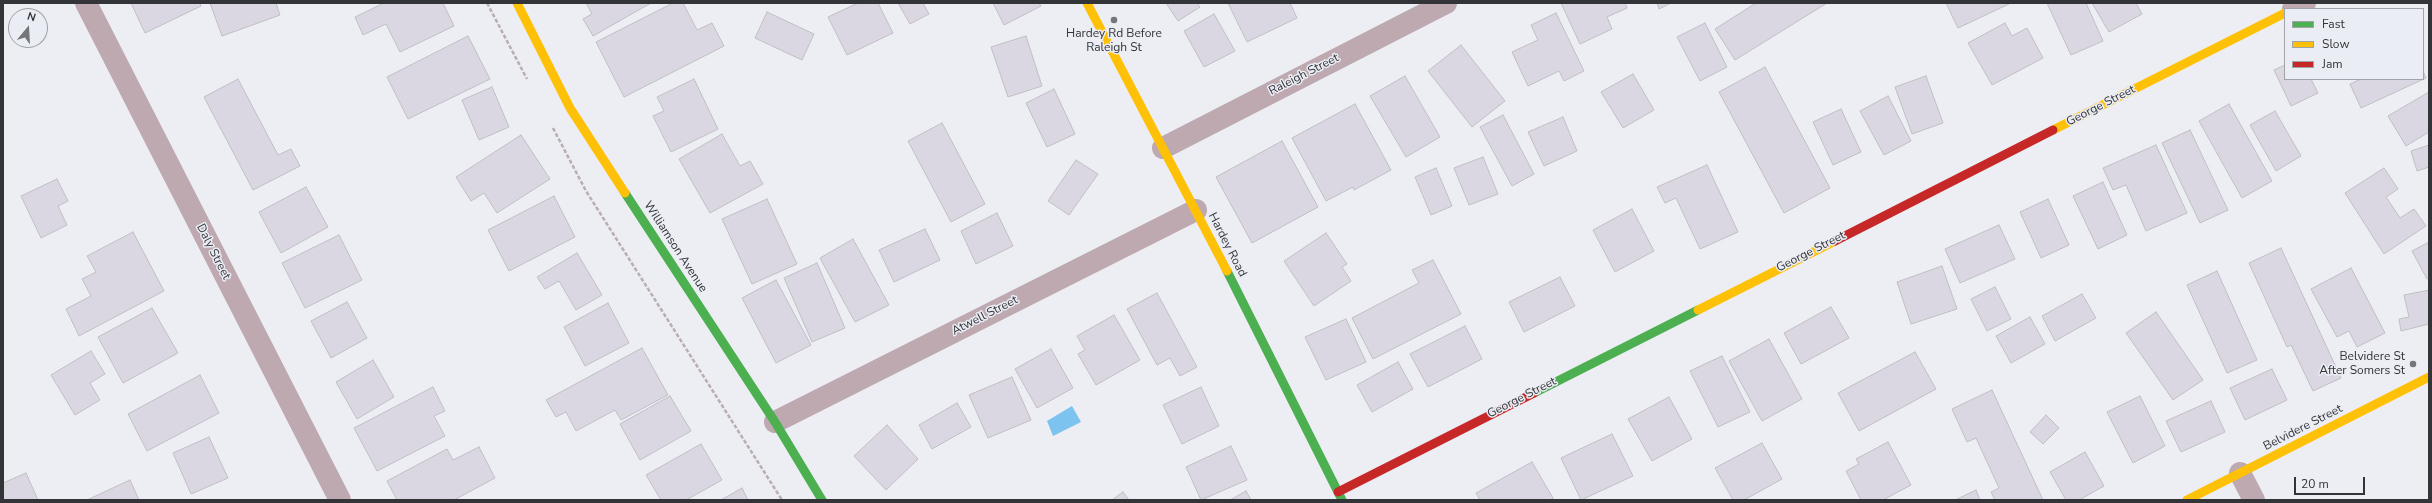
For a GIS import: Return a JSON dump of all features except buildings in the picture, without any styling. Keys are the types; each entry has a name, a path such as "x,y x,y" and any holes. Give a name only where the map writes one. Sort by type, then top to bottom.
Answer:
{"street":[{"name":"Daly Street","path":"86,3 340,500"},
{"name":"Williamson Avenue","path":"517,3 570,108 774,422 822,500"},
{"name":"Hardey Road","path":"1087,3 1196,210 1340,496"},
{"name":"Raleigh Street","path":"1163,148 1446,3"},
{"path":"2295,8 2305,3"},
{"name":"George Street","path":"1340,496 2284,14"},
{"name":"Atwell Street","path":"774,422 1196,210"},
{"name":"Belvidere Street","path":"2187,500 2429,377"},
{"path":"2240,473 2254,500"}],"path":[{"path":"487,3 531,86"},
{"path":"550,121 586,191 782,500"}],"water":[{"path":"1072,406 1081,422 1053,436 1047,421"}],"traffic: fast":[{"path":"625,193 775,422 822,500"},
{"path":"1227,271 1342,500"},
{"path":"1534,393 1698,310"}],"traffic: slow":[{"path":"517,3 570,108 625,193"},
{"path":"1087,3 1227,271"},
{"path":"2053,130 2284,14"},
{"path":"1698,310 1835,241"},
{"path":"2187,500 2429,377"}],"traffic: jam":[{"path":"1835,241 2053,130"},
{"path":"1338,492 1534,393"}],"place":[{"name":"Hardey Rd Before Raleigh St","path":"1114,20"},
{"name":"Belvidere St After Somers St","path":"2413,364"}]}
